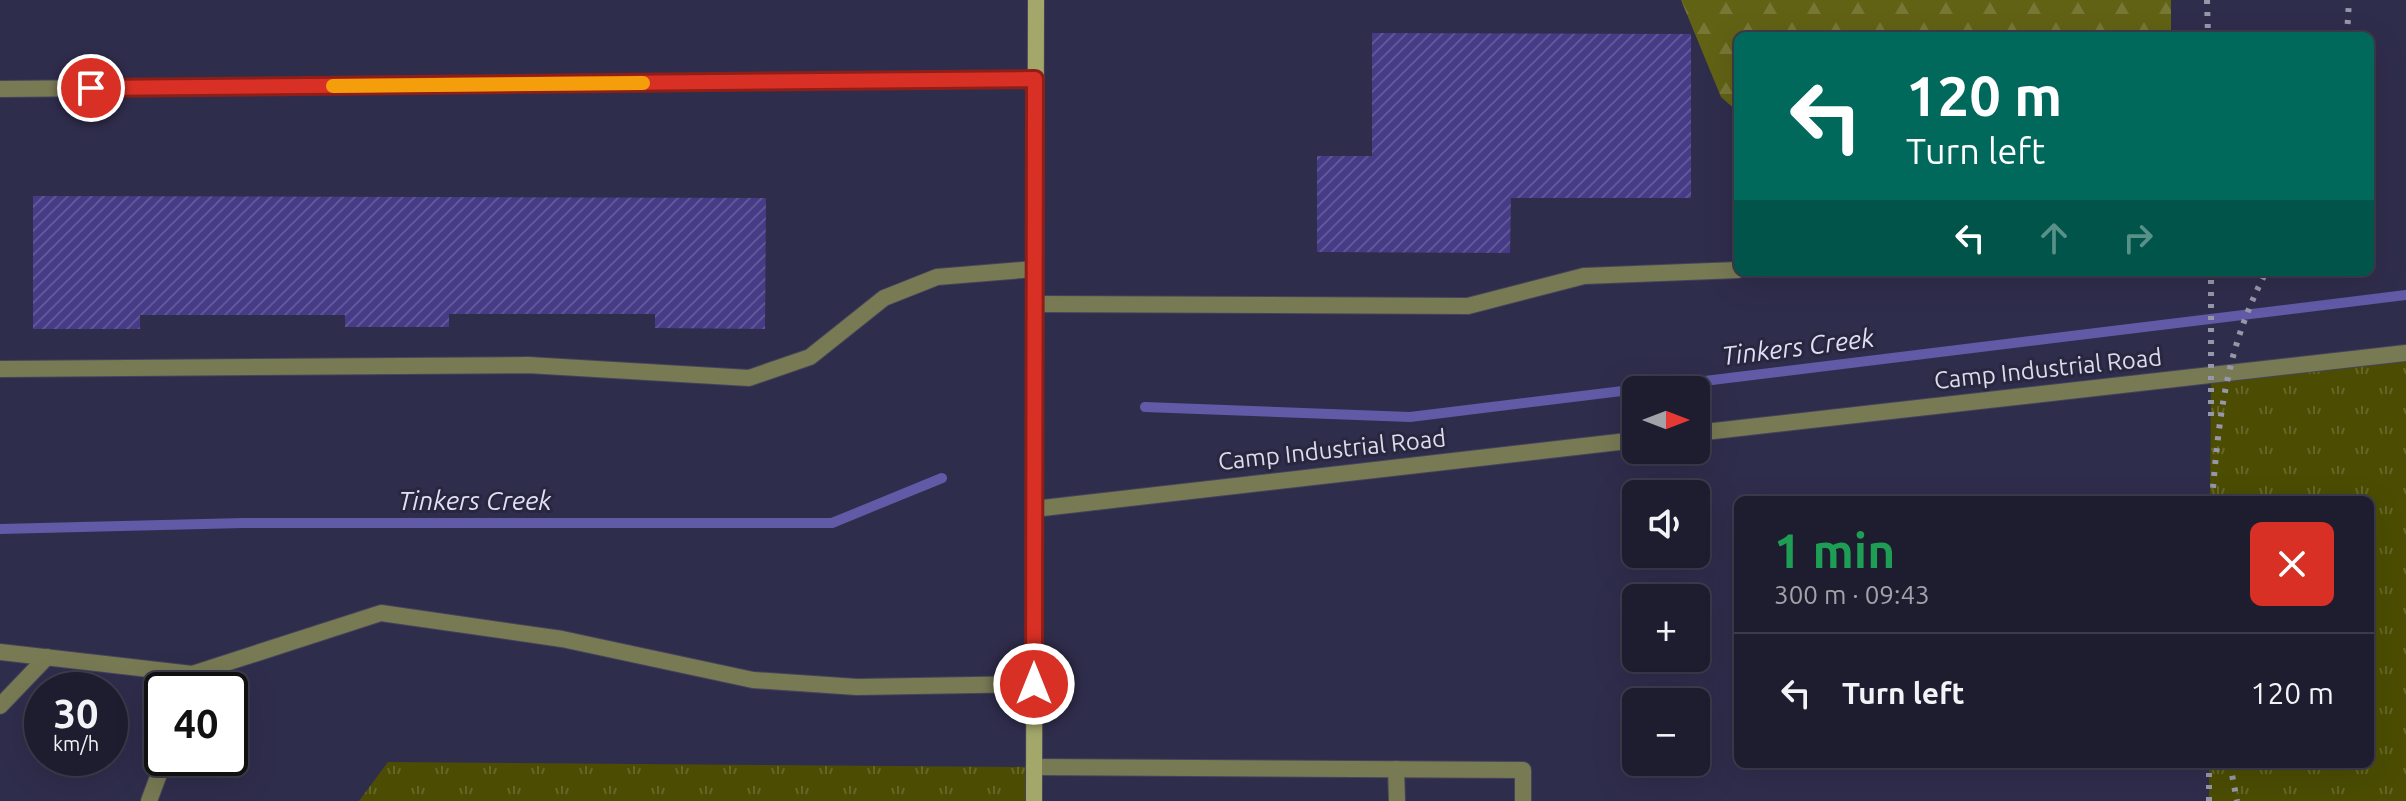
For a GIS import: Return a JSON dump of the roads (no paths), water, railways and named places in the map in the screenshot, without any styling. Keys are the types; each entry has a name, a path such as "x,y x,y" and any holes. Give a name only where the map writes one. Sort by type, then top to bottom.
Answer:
{"street":[{"path":"1034,801 1036,0"},
{"path":"0,89 1035,79"},
{"path":"0,369 528,365 749,378 810,357 884,298 937,277 1035,269"},
{"path":"1035,304 1468,306 1584,276 1734,270"},
{"name":"Camp Industrial Road","path":"1710,431 2406,353"},
{"name":"Camp Industrial Road","path":"1034,509 1622,442"},
{"path":"218,672 381,613 562,639 753,680 857,687 1034,684"},
{"path":"0,652 144,674"},
{"path":"0,706 47,657"},
{"path":"1034,767 1523,770 1523,801"},
{"path":"1396,769 1397,801"},
{"path":"149,801 158,776"}],"waterway":[{"name":"Tinkers Creek","path":"1145,407 1410,417 2406,295"},
{"name":"Tinkers Creek","path":"0,529 243,523 832,523 942,478"}],"railway":[{"path":"2207,0 2208,32"},
{"path":"2347,32 2349,0"},
{"path":"2211,276 2211,416"},
{"path":"2212,496 2222,411 2233,356 2252,300 2264,276"},
{"path":"2209,768 2209,801"},
{"path":"2231,768 2237,801"}]}
